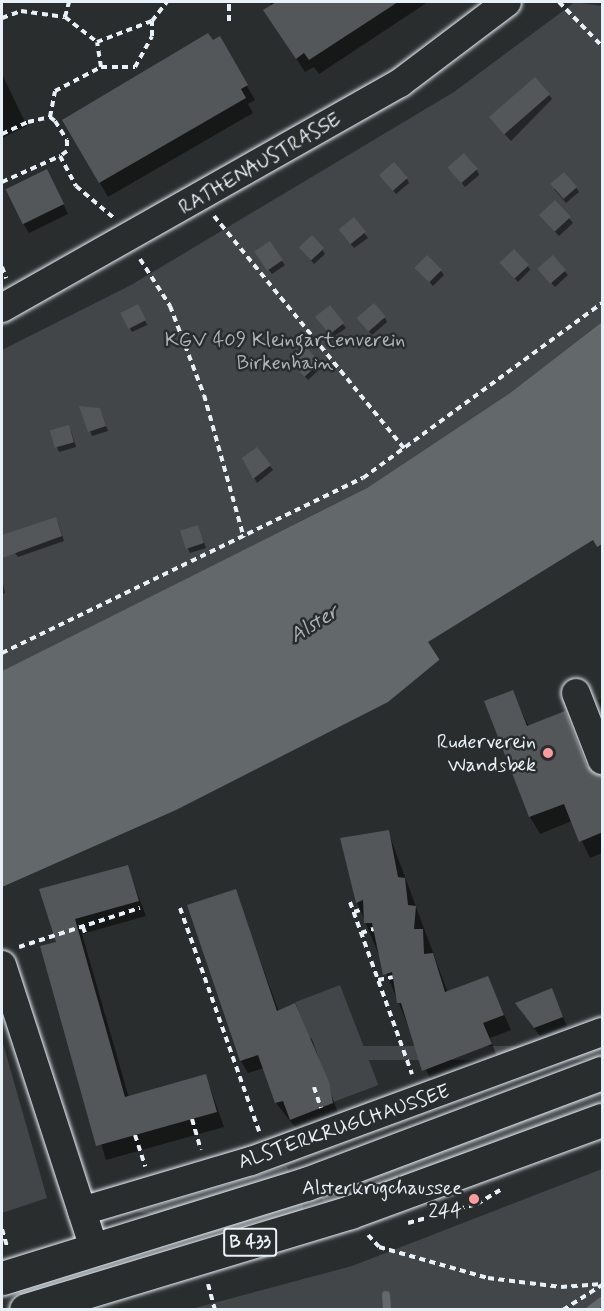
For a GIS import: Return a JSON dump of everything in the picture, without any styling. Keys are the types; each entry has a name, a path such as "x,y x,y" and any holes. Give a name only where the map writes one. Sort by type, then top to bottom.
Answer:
{"main road":[{"name":"ALSTERKRUGCHAUSSEE","path":"5,1263 94,1251 306,1184 603,1073"},
{"name":"B 433","path":"26,1310 350,1212 603,1120"}],"street":[{"name":"RATHENAUSTRASSE","path":"2,308 201,199 400,83 507,2"},
{"path":"576,693 603,760"},
{"path":"7,958 94,1251"},
{"name":"ALSTERKRUGCHAUSSEE","path":"82,1211 250,1161 603,1032"}],"path":[{"path":"65,17 69,2"},
{"path":"97,42 152,21 167,2"},
{"path":"229,2 229,21"},
{"path":"559,2 603,46"},
{"path":"2,18 21,12 65,17 97,42 101,67"},
{"path":"2,182 67,151 67,140 50,117 55,91 101,67 135,67 152,36 152,21"},
{"path":"2,134 50,117"},
{"path":"60,156 76,186 109,211"},
{"path":"201,199 404,448"},
{"path":"128,240 170,306 204,395 244,538"},
{"path":"2,653 244,538 363,478 603,303"},
{"path":"350,902 422,1100"},
{"path":"7,958 83,927 140,908"},
{"path":"180,908 264,1143"},
{"path":"354,912 363,909"},
{"path":"83,927 85,933"},
{"path":"361,933 373,929"},
{"path":"378,980 393,976"},
{"path":"314,1088 322,1111"},
{"path":"192,1119 204,1159"},
{"path":"135,1135 149,1177"},
{"path":"2,1229 5,1263"},
{"path":"366,1229 379,1247 488,1278 561,1287 603,1285"},
{"path":"207,1279 215,1310"},
{"path":"563,1310 603,1285"}],"green space":[{"name":"KGV 409 Kleingartenverein Birkenhain","path":"575,2 602,6 602,322 510,393 367,488 2,671 2,350 131,285 454,92"},
{"path":"340,985 378,1085 334,1102 295,1002"},
{"path":"2,1040 47,1198 2,1213"},
{"path":"290,1046 602,1046 602,1060 290,1060"},
{"path":"602,1089 602,1109 324,1206 321,1194"},
{"path":"287,1166 292,1179 169,1217 136,1212"},
{"path":"602,1169 602,1309 191,1309 352,1266"},
{"path":"301,1199 304,1211 2,1286 2,1274"}],"water":[{"name":"Alster","path":"602,322 602,544 512,600 388,702 176,810 2,887 2,671 367,488 510,393"}],"pier":[{"path":"593,540 599,550 514,602 441,662 428,642"}],"building":[{"path":"276,2 398,2 309,60 304,53 296,59 263,10"},
{"path":"208,33 213,40 220,36 248,85 241,89 246,98 99,183 62,120"},
{"path":"535,77 550,94 504,134 489,117"},
{"path":"464,153 478,169 461,183 447,167"},
{"path":"394,162 408,178 393,191 379,175"},
{"path":"47,169 64,204 23,224 6,189"},
{"path":"564,172 577,187 564,199 550,184"},
{"path":"555,200 571,217 555,232 539,215"},
{"path":"354,217 366,232 350,244 338,230"},
{"path":"312,235 324,248 311,260 299,247"},
{"path":"270,241 283,260 267,271 254,252"},
{"path":"514,249 529,265 514,279 499,263"},
{"path":"427,255 442,270 429,283 414,268"},
{"path":"553,255 566,270 550,284 537,269"},
{"path":"374,303 386,317 368,332 357,318"},
{"path":"138,304 146,320 128,329 120,313"},
{"path":"330,305 344,323 329,335 315,317"},
{"path":"307,348 320,363 304,377 291,362"},
{"path":"79,406 100,408 106,426 88,432"},
{"path":"69,425 74,442 55,448 50,431"},
{"path":"257,447 271,465 253,479 242,458"},
{"path":"56,517 62,536 2,558 2,535"},
{"path":"198,525 204,543 186,549 180,531"},
{"name":"Ruderverein Wandsbek","path":"513,690 527,726 565,711 587,766 603,776 603,832 579,842 564,804 529,817 484,701"},
{"path":"389,830 398,877 405,878 408,905 416,906 414,929 423,929 424,954 433,953 445,992 488,976 504,1015 483,1023 492,1044 422,1071 401,1003 397,1003 392,972 383,975 372,923 364,923 363,900 356,903 340,838"},
{"path":"128,865 139,901 75,919 125,1097 206,1074 217,1112 96,1146 40,946 56,942 39,889"},
{"path":"236,889 277,1011 295,1003 329,1082 333,1103 290,1120 283,1101 275,1103 258,1055 240,1061 187,905"},
{"path":"552,988 563,1017 534,1028 515,1003"}],"waterway":[{"path":"386,1295 387,1310"},
{"path":"590,1310 602,1301"}],"place":[{"name":"Ruderverein Wandsbek","path":"548,753"},
{"name":"Alsterkrugchaussee 244","path":"474,1199"}]}
